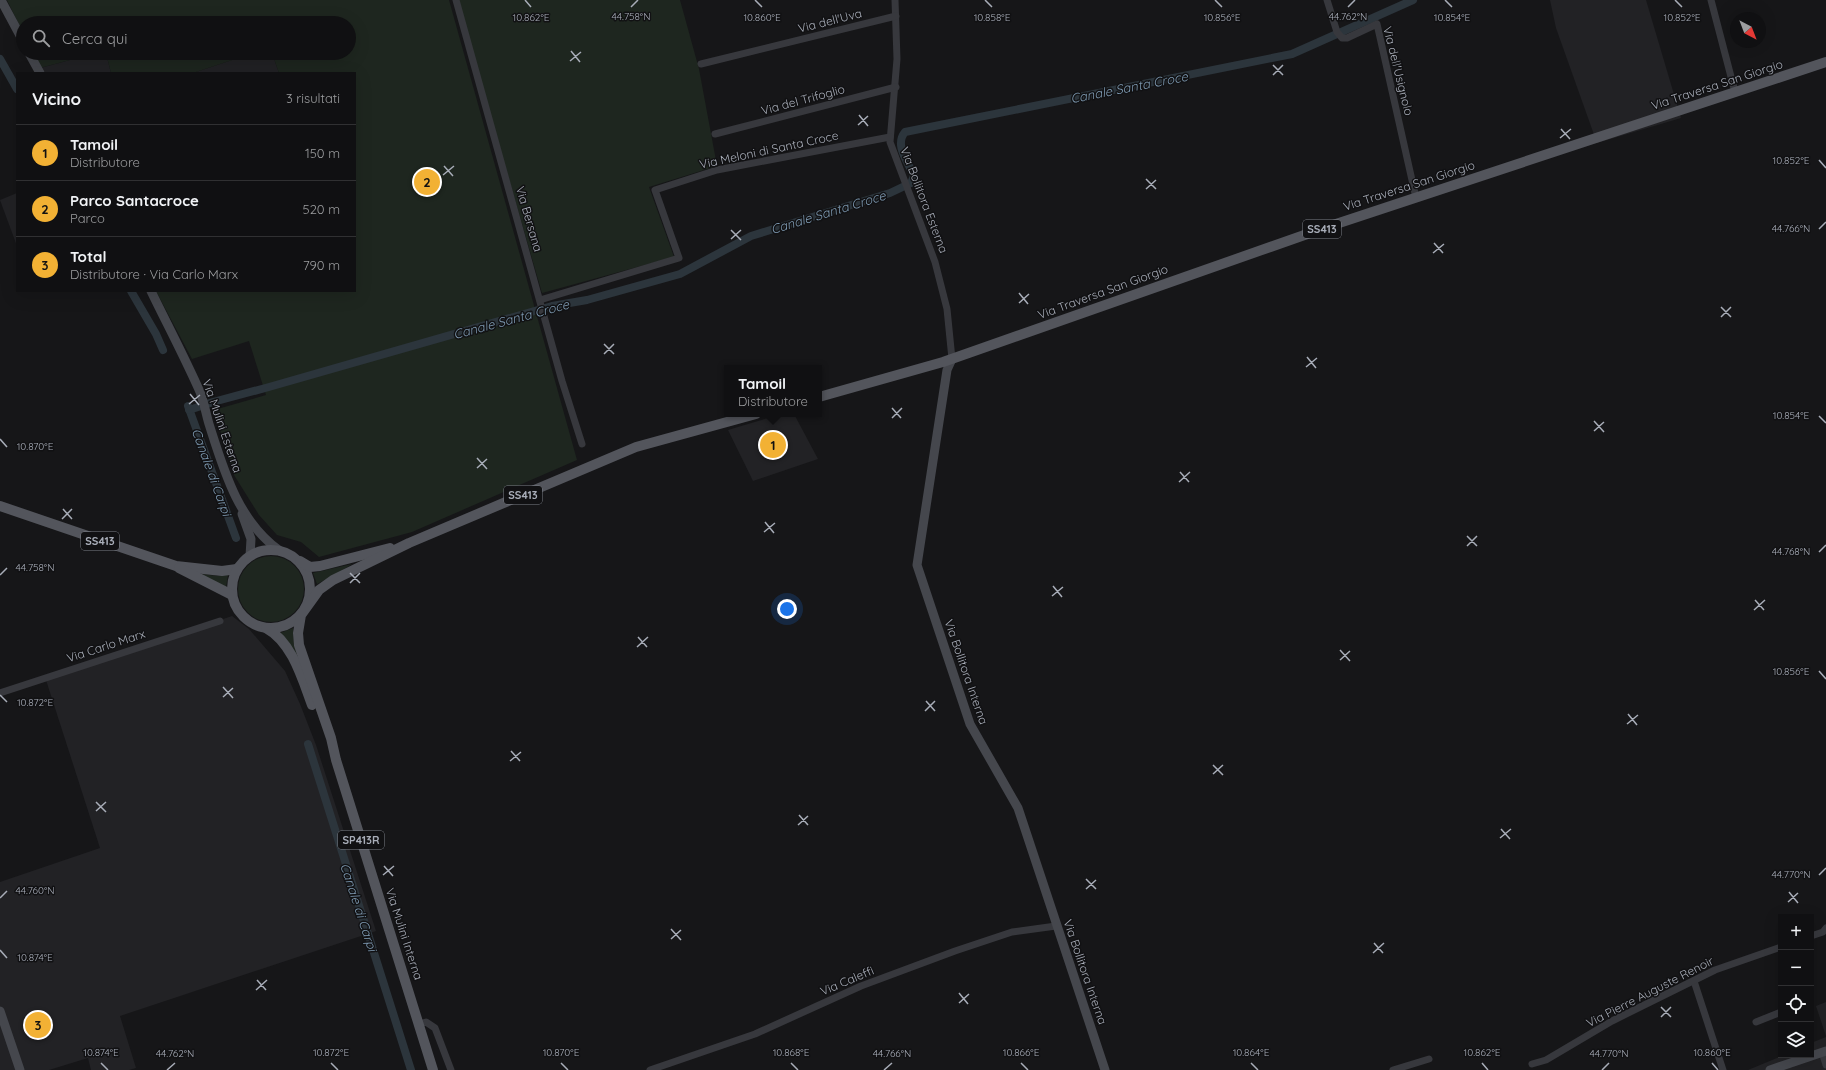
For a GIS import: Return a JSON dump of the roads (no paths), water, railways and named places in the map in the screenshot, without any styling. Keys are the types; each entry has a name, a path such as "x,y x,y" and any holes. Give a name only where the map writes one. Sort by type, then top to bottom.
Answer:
{"main road":[{"name":"Via Traversa San Giorgio","path":"822,396 952,359 1264,249 1826,62"},
{"name":"SS413","path":"0,506 176,566 232,595 243,616 254,624 275,628 285,626 294,621 302,614 319,590 333,580 409,543 636,447 745,417"},
{"name":"SS413","path":"176,566 222,571 237,569 250,556 270,550 280,551 310,567 320,566 409,543"},
{"name":"SS413","path":"296,559 305,570 310,584 307,605"},
{"path":"232,595 232,582 237,569"},
{"name":"Via Mulini Interna","path":"307,605 298,624 299,645 331,738 336,760 433,1070"},
{"name":"Via Mulini Interna","path":"265,627 277,635 294,660 325,741 336,760"}],"street":[{"path":"1,0 16,29"},
{"name":"Via Bersana","path":"456,0 582,444"},
{"name":"Via Bollitora Esterna","path":"895,0 896,87 890,137 892,148 936,262 946,309 952,359"},
{"name":"Via dell'Usignolo","path":"1327,0 1336,30 1340,36 1347,38 1376,24 1416,198"},
{"path":"1711,0 1735,92"},
{"name":"Via dell'Uva","path":"700,64 896,16"},
{"path":"33,60 39,72"},
{"name":"Via del Trifoglio","path":"715,134 896,87"},
{"name":"Via Meloni di Santa Croce","path":"541,301 679,258 655,190 718,170 890,137"},
{"name":"Via Mulini Esterna","path":"151,292 200,393 229,483 239,504 251,539 250,556"},
{"name":"Via Bollitora Interna","path":"952,359 946,370 918,565 970,724 1018,808 1105,1070"},
{"name":"Via Mulini Esterna","path":"239,504 254,527 266,541 280,551"},
{"name":"Via Carlo Marx","path":"0,693 220,621"},
{"name":"Via Caleffi","path":"650,1070 755,1034 861,986 955,951 1012,932 1056,926"},
{"path":"1814,935 1823,932 1826,928"},
{"name":"Via Pierre Auguste Renoir","path":"1532,1064 1546,1060 1612,1021 1715,970 1778,948"},
{"path":"1694,981 1723,1070"},
{"path":"0,1011 20,1070"},
{"path":"1756,1022 1778,1013"},
{"path":"419,1024 426,1022 435,1028 451,1070"},
{"path":"1770,1070 1824,1052 1826,1065"},
{"path":"1393,1070 1429,1059"}],"waterway":[{"name":"Canale Santa Croce","path":"189,410 552,306 587,300 680,274 751,236 890,193 911,183 914,176 901,148 902,137 905,132 1292,54 1413,0"},
{"name":"Canale di Carpi","path":"0,59 16,87"},
{"name":"Canale di Carpi","path":"132,292 156,334 163,350"},
{"name":"Canale di Carpi","path":"188,406 236,538"},
{"name":"Canale di Carpi","path":"308,744 411,1070"}],"place":[{"name":"Parco Santacroce","path":"427,182"},
{"name":"Tamoil","path":"773,445"},
{"name":"Total","path":"38,1025"}]}
